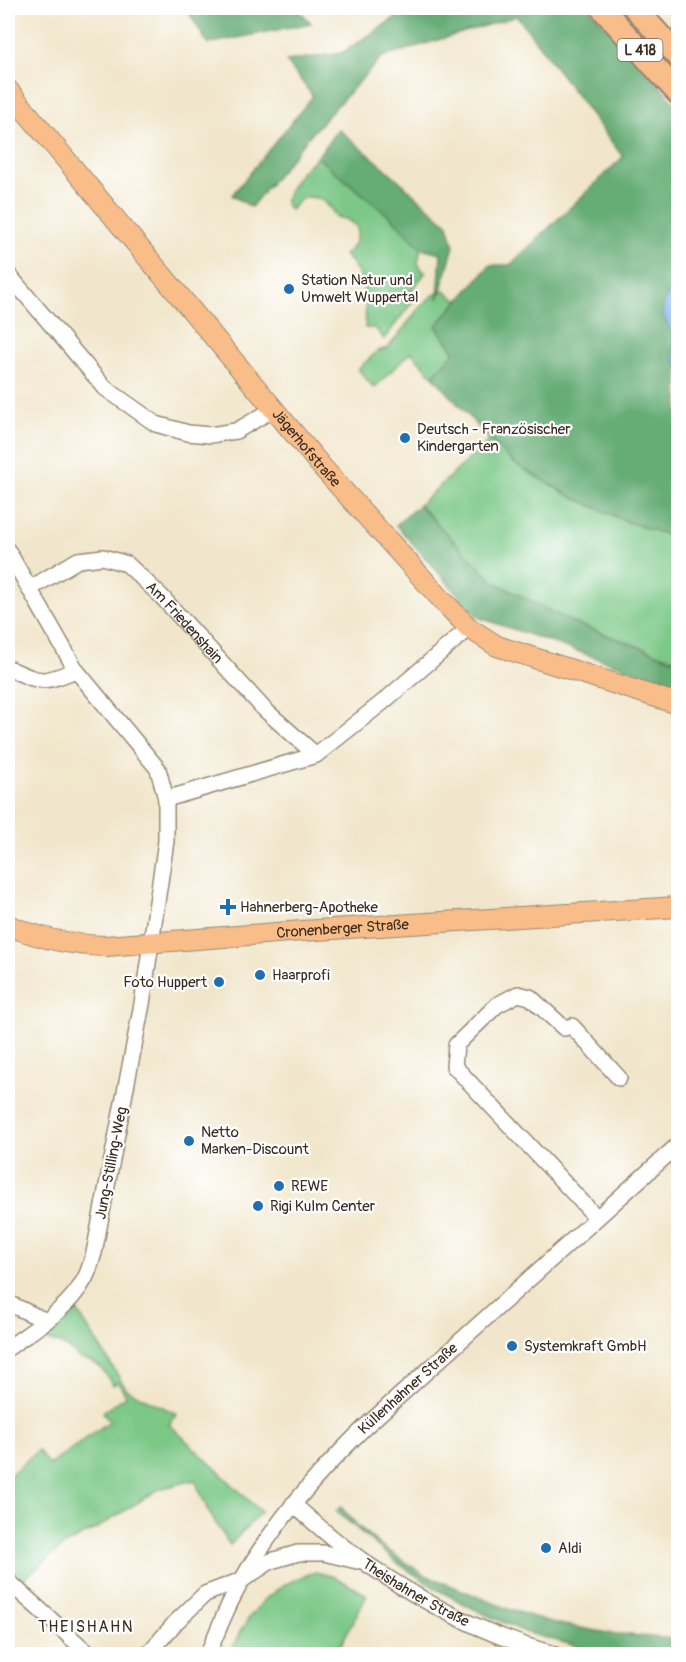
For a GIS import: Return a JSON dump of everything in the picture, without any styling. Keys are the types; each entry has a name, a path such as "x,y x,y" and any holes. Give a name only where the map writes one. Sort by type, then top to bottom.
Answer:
{"highway":[{"name":"L 418","path":"602,8 678,93"},
{"name":"L 418","path":"635,8 678,57"}],"main road":[{"name":"Jägerhofstraße","path":"8,90 342,490 470,628 497,646 678,704"},
{"name":"Cronenberger Straße","path":"8,925 50,940 77,945 106,946 678,907"}],"street":[{"path":"8,274 105,388 156,424 188,433 210,435 236,431 274,409"},
{"path":"8,551 76,670 158,769 166,799 166,841 151,942"},
{"name":"Am Friedenshain","path":"29,589 78,560 104,557 127,564 161,596 264,709 316,755"},
{"path":"166,799 316,755 470,628"},
{"path":"8,668 34,680 48,681 76,670"},
{"name":"Jung-Stilling-Weg","path":"8,1348 46,1321 69,1301 85,1280 94,1253 142,1004 151,942"},
{"path":"597,1218 454,1066 456,1045 497,1005 518,994 530,997 564,1028 572,1026 619,1078"},
{"name":"Küllenhahner Straße","path":"208,1654 242,1580 293,1504 327,1465 366,1426 678,1145"},
{"path":"8,1303 46,1321"},
{"name":"Theishahner Straße","path":"293,1504 348,1550 431,1602 516,1643 554,1654"},
{"path":"148,1654 205,1594 242,1580 271,1561 298,1553 324,1553 368,1564"},
{"path":"8,1581 88,1654"}],"green space":[{"path":"186,8 297,8 311,23 208,44"},
{"path":"410,8 589,8 665,91 678,109 678,538 628,522 570,496 515,464 490,440 433,376 455,352 436,326 490,265 510,265 623,157 517,16 382,57 310,135 251,207 232,195 313,96 286,61 342,53"},
{"path":"338,129 448,225 454,246 438,299 441,253 421,248 393,219 317,157"},
{"path":"317,157 393,219 421,248 418,263 426,272 411,291 416,297 384,339 375,328 365,328 364,288 357,271 344,255 355,243 357,227 346,219 336,217 330,207 319,199 303,197 290,210 285,203 297,178"},
{"path":"444,290 458,301 436,326 455,352 433,376 411,352 374,388 358,369 378,351 388,348 421,306 432,296"},
{"path":"490,440 515,464 570,496 628,522 678,538 678,661 571,622 494,582 419,505"},
{"path":"419,505 494,582 571,622 678,661 678,686 478,617 396,525"},
{"path":"76,1309 127,1390 177,1414 169,1424 261,1512 230,1545 208,1511 195,1480 159,1489 97,1528 64,1545 19,1583 8,1573 8,1477 38,1450 49,1465 110,1421 103,1412 126,1396 118,1382 113,1385 96,1364 80,1359 62,1345 51,1341 39,1341"},
{"path":"341,1507 379,1544 423,1574 508,1609 554,1623 608,1633 675,1639 678,1621 678,1654 605,1654 525,1632 438,1590 396,1562 336,1511"},
{"path":"316,1572 335,1577 367,1595 336,1654 230,1654 244,1625 263,1602 287,1584"}],"water":[{"path":"678,286 678,365 674,360 674,336 662,313 669,293"}],"place":[{"name":"Station Natur und Umwelt Wuppertal","path":"289,289"},
{"name":"Deutsch - Französischer Kindergarten","path":"405,438"},
{"name":"Hahnerberg-Apotheke","path":"228,907"},
{"name":"Haarprofi","path":"260,975"},
{"name":"Foto Huppert","path":"219,982"},
{"name":"Netto Marken-Discount","path":"189,1141"},
{"name":"REWE","path":"279,1186"},
{"name":"Rigi Kulm Center","path":"258,1206"},
{"name":"Systemkraft GmbH","path":"512,1346"},
{"name":"Aldi","path":"546,1548"}],"district":[{"name":"THEISHAHN","path":"86,1626"}]}
